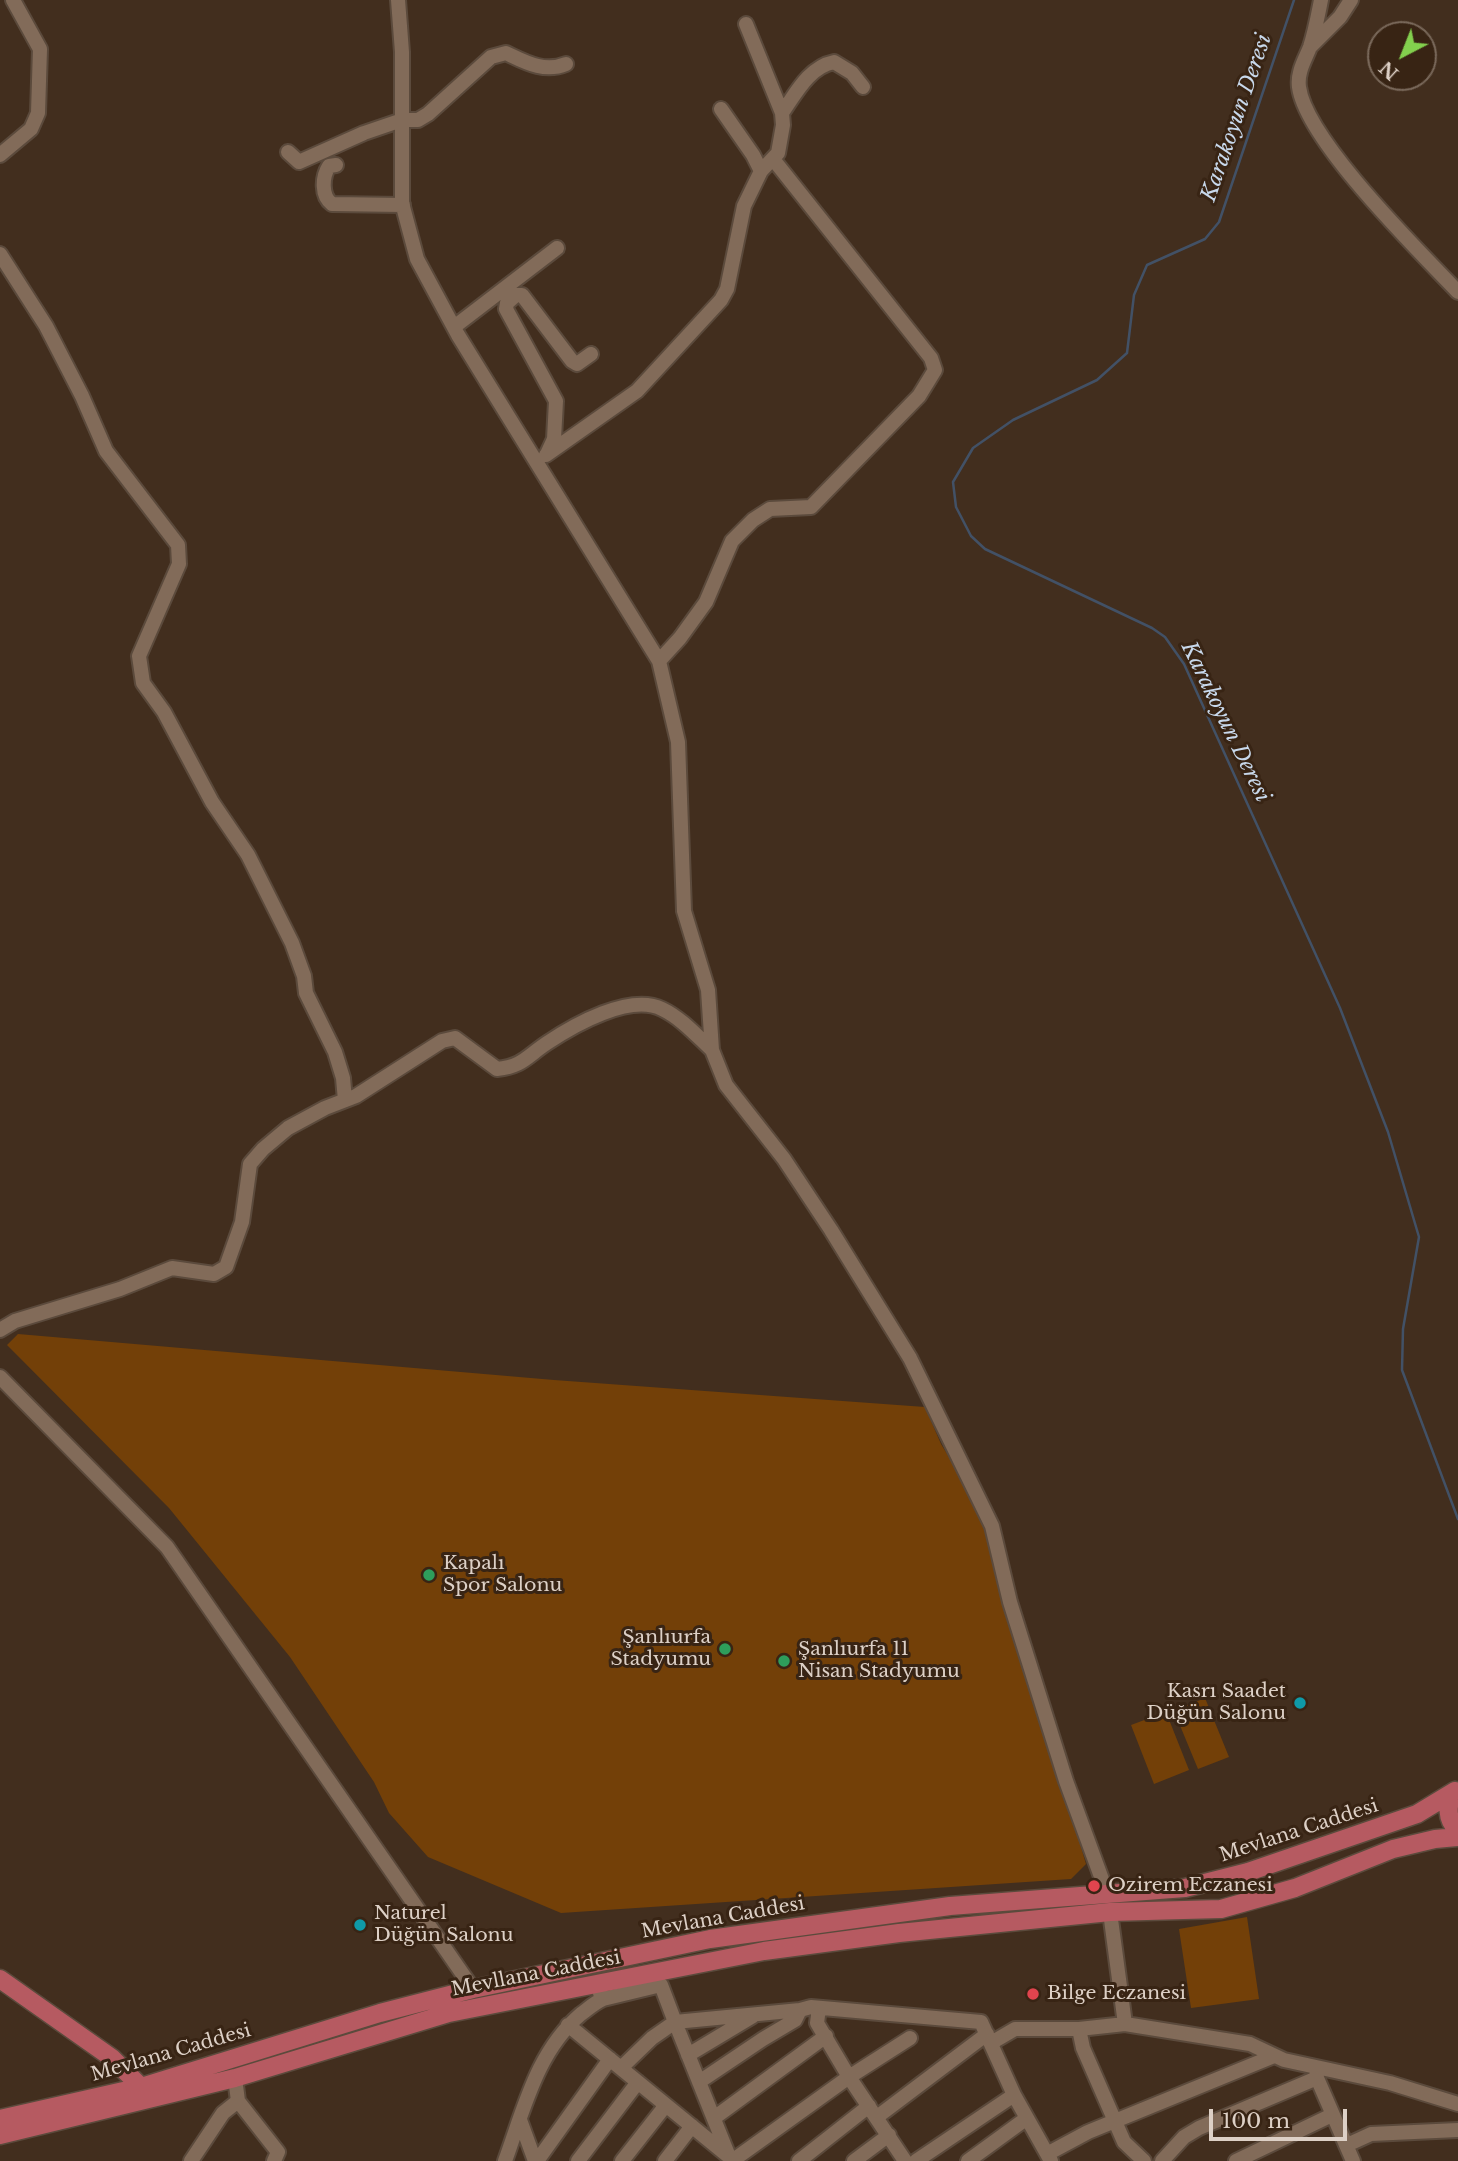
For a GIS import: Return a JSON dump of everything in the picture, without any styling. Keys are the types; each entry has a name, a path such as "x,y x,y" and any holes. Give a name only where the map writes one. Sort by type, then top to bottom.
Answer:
{"main road":[{"name":"Mevlana Caddesi","path":"0,2119 141,2087 380,2013 473,1989 710,1939 950,1906 1185,1888 1248,1872 1425,1811 1457,1790"},
{"path":"1457,1790 1448,1808 1449,1817 1458,1831"},
{"name":"Mevllana Caddesi","path":"0,2135 235,2078 449,2013 599,1992 764,1951 899,1933 1110,1912 1221,1909 1295,1888 1393,1849 1435,1839 1458,1837"},
{"path":"0,1979 112,2058 141,2087"}],"street":[{"path":"0,155 31,129 38,113 40,50 13,0"},
{"path":"398,0 402,52 403,205 417,259 454,327 542,460 659,661 678,741 684,911 708,990 712,1050 726,1085 784,1159 910,1358 992,1526 1010,1602 1034,1681 1066,1781 1107,1893"},
{"path":"1321,0 1310,47 1301,66 1299,87 1313,121 1353,178 1458,292"},
{"path":"1310,47 1340,17 1351,0"},
{"path":"542,460 637,391 727,289 744,206 761,171 778,153 783,125 782,113 746,24"},
{"path":"288,152 299,162 308,160 364,133 402,120 418,120 491,57 506,53 535,66 555,68 566,64"},
{"path":"782,113 806,79 821,64 834,62 852,73 863,87"},
{"path":"721,109 761,171"},
{"path":"659,661 706,602 732,541 753,520 770,509 811,507 919,396 935,370 931,358 773,159"},
{"path":"336,165 329,166 324,173 324,193 332,204 403,205"},
{"path":"454,327 557,248"},
{"path":"0,254 46,326 82,396 106,451 178,545 179,564 139,656 143,683 164,712 212,802 248,855 292,943 304,976 306,993 335,1052 343,1078 345,1100"},
{"path":"542,460 554,439 556,401 506,309 507,303 516,295 522,295 572,361 577,364 591,354"},
{"path":"0,1330 15,1321 120,1289 172,1268 215,1274 226,1266 242,1222 250,1164 263,1149 288,1128 356,1096 442,1041 455,1038 497,1069 516,1067 562,1033 631,1004 660,1007 684,1024 712,1050"},
{"path":"0,1377 167,1547 473,1989"},
{"path":"1110,1912 1125,2024"},
{"path":"505,2161 546,2056 568,2025 596,2002 599,1992 661,1985 714,2118 726,2158"},
{"path":"520,2120 536,2161 616,2064 675,2022 819,2008 981,2022 1014,2095 1049,2157 1115,2121 1274,2056"},
{"path":"819,2008 817,2023 905,2161"},
{"path":"699,2082 796,2020 800,2010"},
{"path":"688,2055 756,2014"},
{"path":"799,2161 989,2038 1015,2029 1079,2029 1125,2024 1250,2045 1317,2073 1390,2083 1458,2104"},
{"path":"568,2025 692,2126 726,2158"},
{"path":"1079,2029 1083,2048 1124,2142 1144,2161"},
{"path":"714,2118 826,2036"},
{"path":"726,2158 910,2038"},
{"path":"1317,2073 1353,2161"},
{"path":"1162,2161 1184,2137 1199,2128 1317,2073"},
{"path":"235,2078 238,2101 276,2157 292,2161"},
{"path":"578,2161 638,2082"},
{"path":"916,2161 1014,2095"},
{"path":"191,2161 223,2113 238,2101"},
{"path":"622,2161 666,2105"},
{"path":"1236,2161 1332,2115"},
{"path":"968,2161 1027,2118"},
{"path":"665,2161 692,2126"},
{"path":"1347,2145 1371,2134 1458,2130"},
{"path":"854,2161 889,2135"}],"shaded area":[{"path":"18,1334 554,1380 925,1407 941,1444 980,1508 1086,1864 1071,1879 561,1913 428,1857 389,1813 374,1782 290,1657 169,1508 7,1345"},
{"path":"1205,1698 1229,1757 1198,1769 1174,1711"},
{"path":"1166,1712 1189,1770 1154,1784 1131,1725"},
{"path":"1247,1917 1259,1999 1191,2008 1179,1929"}],"waterway":[{"name":"Karakoyun Deresi","path":"1294,0 1219,222 1205,239 1147,265 1134,295 1127,353 1097,380 1013,420 973,448 953,482 956,507 971,536 985,549 1152,628 1165,637 1184,664 1340,1008 1388,1132 1419,1237 1403,1329 1402,1370 1458,1519"}],"place":[{"name":"Kapalı Spor Salonu","path":"429,1575"},
{"name":"Şanlıurfa Stadyumu","path":"725,1649"},
{"name":"Şanlıurfa 11 Nisan Stadyumu","path":"784,1661"},
{"name":"Kasrı Saadet Düğün Salonu","path":"1300,1703"},
{"name":"Ozirem Eczanesi","path":"1094,1886"},
{"name":"Naturel Düğün Salonu","path":"360,1925"},
{"name":"Bilge Eczanesi","path":"1033,1994"}]}
